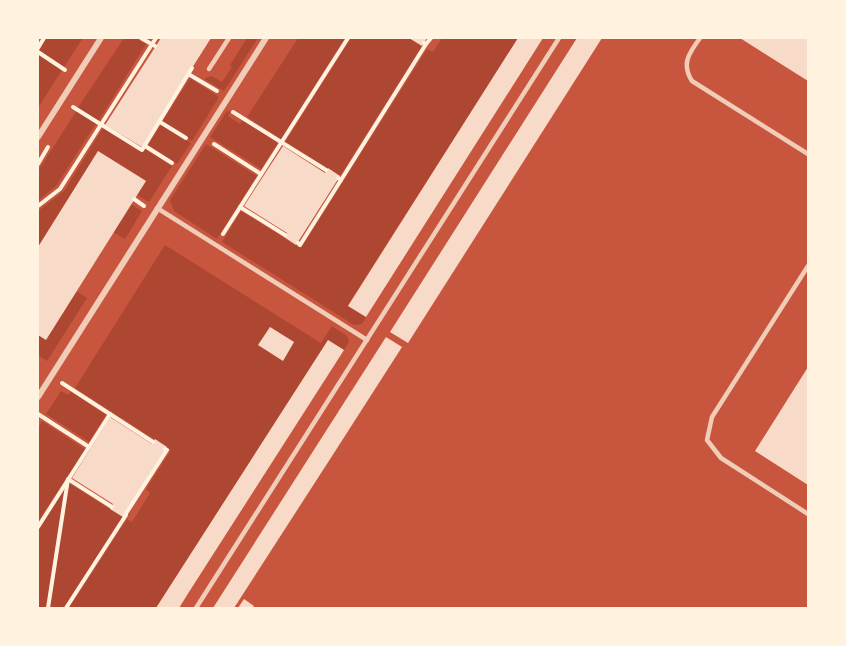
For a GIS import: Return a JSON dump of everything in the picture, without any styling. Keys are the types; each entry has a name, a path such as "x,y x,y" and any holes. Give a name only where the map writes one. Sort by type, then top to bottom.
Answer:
{"street":[{"path":"38,137 101,38"},
{"path":"38,397 266,38"}],"lane":[{"path":"209,69 229,38"},
{"path":"196,609 559,38"},
{"path":"700,38 687,57 685,71 692,81 808,154"},
{"path":"157,208 367,340"},
{"path":"808,266 712,417 707,440 721,458 808,514"}],"path":[{"path":"44,38 38,50 65,70"},
{"path":"141,38 153,45"},
{"path":"38,206 60,189 156,38"},
{"path":"216,245 348,38"},
{"path":"298,243 300,244 425,44 431,38"},
{"path":"73,107 142,150 192,68"},
{"path":"190,74 228,98"},
{"path":"223,105 326,170"},
{"path":"159,122 197,145"},
{"path":"203,137 261,174"},
{"path":"134,199 147,208"},
{"path":"240,207 285,235"},
{"path":"51,376 153,442"},
{"path":"38,414 89,447"},
{"path":"38,527 110,414"},
{"path":"66,609 167,450 165,449"},
{"path":"68,479 112,507"},
{"path":"48,609 68,479"}],"shaded area":[{"path":"46,38 83,38 64,67 38,51"},
{"path":"124,38 136,38 146,44 98,122 77,109"},
{"path":"247,38 258,38 224,91 204,79 211,76 222,82"},
{"path":"298,38 345,38 281,139 247,117"},
{"path":"351,38 409,38 422,46 340,176 285,142"},
{"path":"442,38 518,38 348,305 366,317 362,324 354,325 222,242 241,211 301,248 427,49 433,52"},
{"path":"38,54 62,70 38,108"},
{"path":"190,78 219,97 192,141 162,122"},
{"path":"77,110 97,122 56,186 38,201 38,171"},
{"path":"227,111 230,112 228,116 240,124 242,120 278,143 261,169 210,137"},
{"path":"161,124 191,143 177,164 148,145"},
{"path":"103,128 143,153 145,149 172,166 149,202 137,195 145,180 98,151 38,247 38,211 64,191"},
{"path":"206,144 257,176 217,239 174,211 170,200"},
{"path":"131,204 142,211 125,239 113,232"},
{"path":"165,245 321,343 332,326 347,336 349,342 344,350 328,340 156,608 69,608 127,519 132,522 150,493 146,489 171,450 75,388","holes":["270,327 294,342 283,360 259,345"]},
{"path":"76,291 87,298 47,361 38,355 38,335 45,339"},
{"path":"61,391 68,395 71,392 106,415 89,442 46,414"},
{"path":"42,421 85,449 38,522 38,428"},
{"path":"69,483 123,517 64,608 50,608"},
{"path":"65,488 46,608 38,608 38,531"}],"building":[{"path":"161,38 211,38 142,147 105,125"},
{"path":"409,38 427,38 422,46"},
{"path":"518,38 543,38 366,317 348,306"},
{"path":"577,38 602,38 408,343 390,332"},
{"path":"740,38 808,38 808,81"},
{"path":"283,146 325,173 328,168 340,176 296,245 284,237 287,233 244,206"},
{"path":"98,151 146,181 46,340 38,335 38,247"},
{"path":"270,327 294,342 283,361 258,345"},
{"path":"386,337 402,347 234,608 213,608"},
{"path":"328,340 344,350 179,608 156,608"},
{"path":"808,367 808,485 755,451"},
{"path":"110,417 152,444 155,439 167,447 123,517 110,509 113,504 72,478"},
{"path":"244,599 254,606 238,608"}]}
